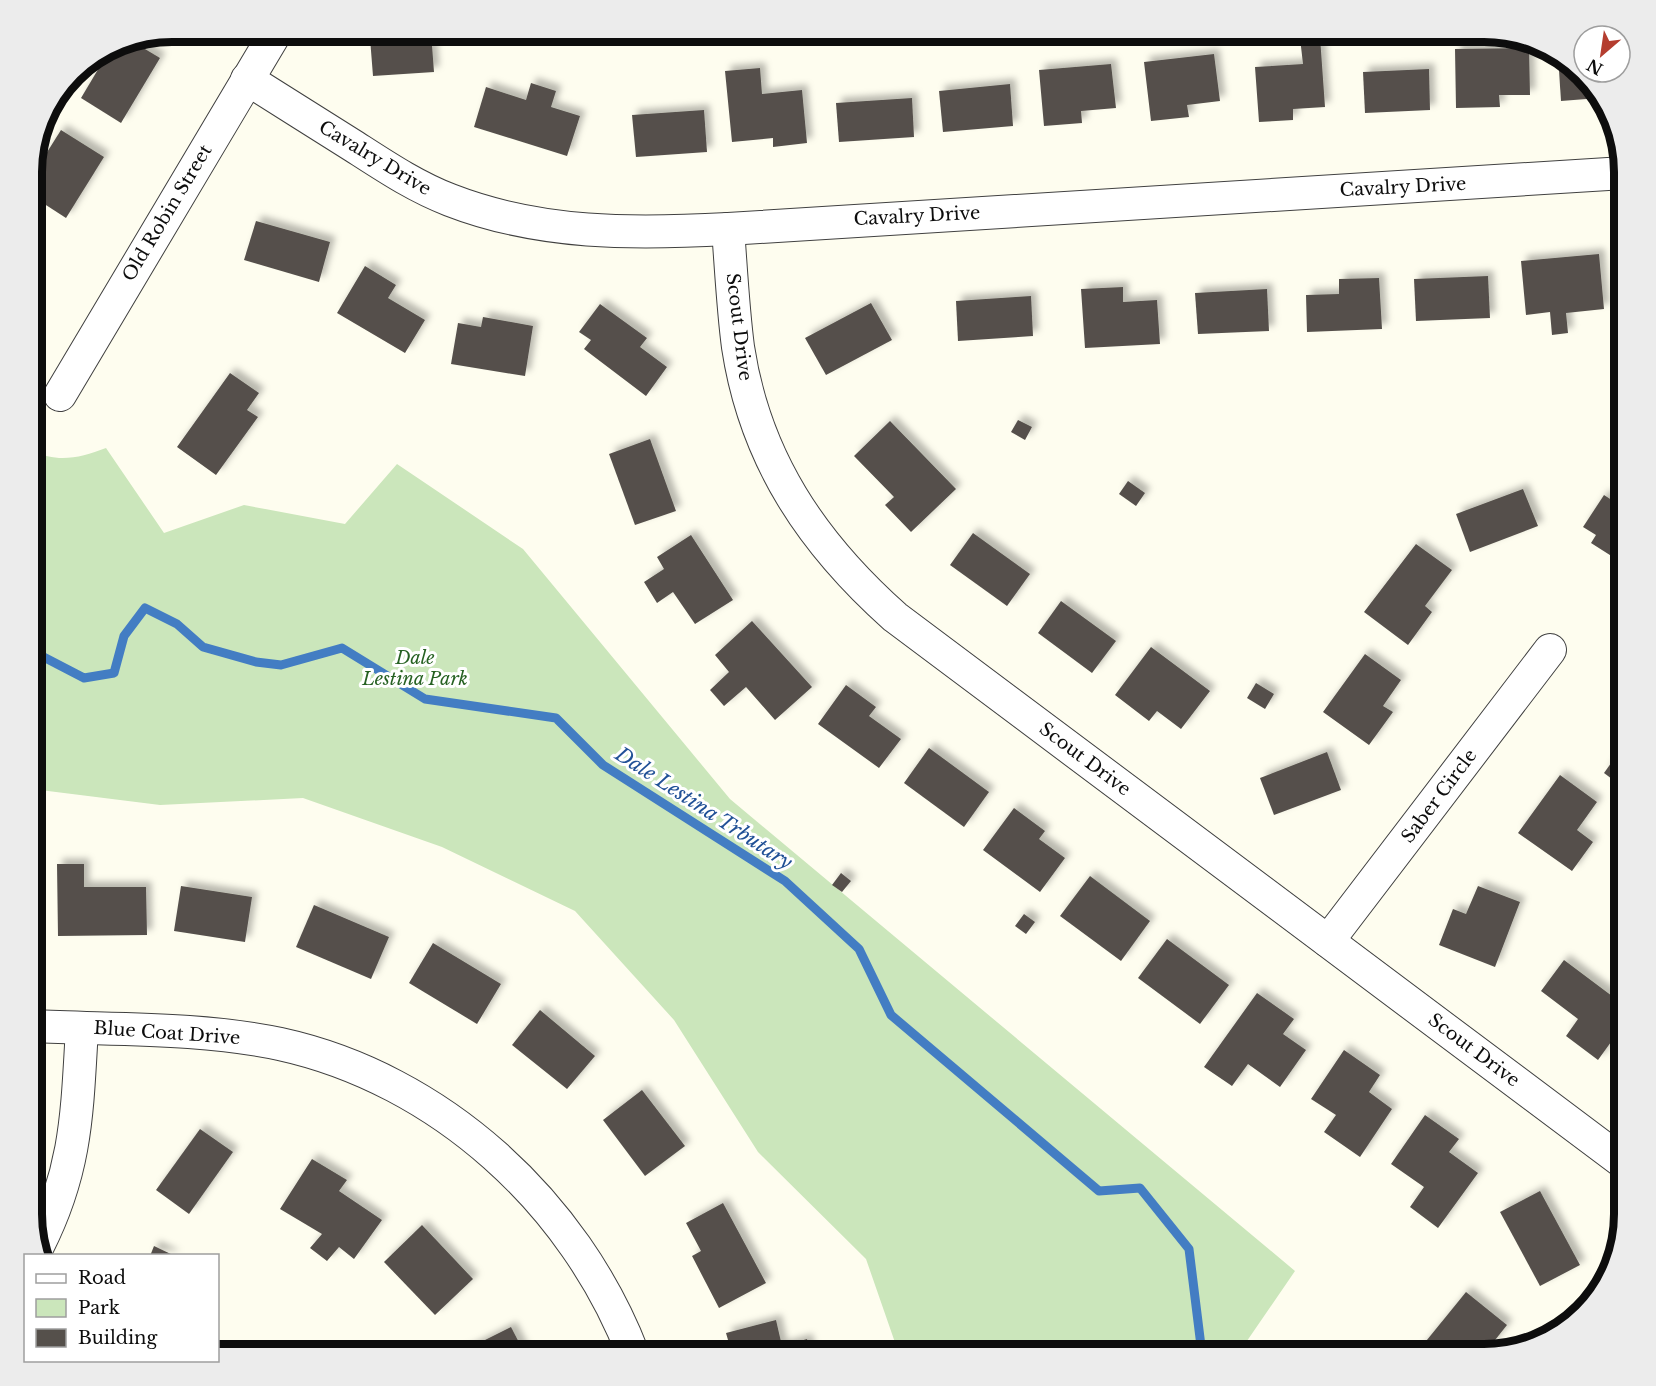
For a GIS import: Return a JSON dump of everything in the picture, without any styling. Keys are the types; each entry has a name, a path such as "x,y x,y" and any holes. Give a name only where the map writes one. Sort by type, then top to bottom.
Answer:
{"street":[{"name":"Old Robin Street","path":"60,395 270,42"},
{"name":"Cavalry Drive","path":"247,79 410,182 482,211 533,224 588,231 657,233 1614,174"},
{"name":"Scout Drive","path":"728,229 738,347 757,420 790,494 836,561 895,617 1614,1156"},
{"name":"Saber Circle","path":"1328,941 1550,650"},
{"name":"Blue Coat Drive","path":"42,1026 178,1031 281,1044 330,1058 382,1079 431,1107 482,1144 524,1183 558,1221 595,1273 629,1344"},
{"path":"44,1233 59,1200 72,1156 82,1028"}],"green space":[{"name":"Dale Lestina Park","path":"106,448 164,533 244,505 345,524 397,464 523,549 730,799 1295,1271 1245,1344 896,1344 866,1259 758,1152 674,1020 575,911 442,847 303,798 160,805 42,790 42,455 69,458"}],"building":[{"path":"370,42 432,42 434,72 373,76"},
{"path":"1300,42 1320,42 1325,107 1293,109 1293,120 1259,122 1255,67 1303,64"},
{"path":"140,46 160,58 121,123 81,98 102,62 107,59"},
{"path":"1522,48 1529,50 1530,95 1499,95 1500,107 1456,108 1455,49"},
{"path":"1214,54 1220,101 1187,105 1189,117 1151,121 1144,62"},
{"path":"1111,64 1116,108 1081,111 1082,123 1044,126 1039,70"},
{"path":"1559,66 1572,76 1572,84 1579,84 1591,99 1561,101"},
{"path":"760,68 762,94 802,90 807,143 773,147 773,138 732,142 725,71"},
{"path":"1429,69 1430,110 1365,113 1363,72"},
{"path":"531,83 556,91 551,107 580,116 567,156 474,127 486,87 526,100"},
{"path":"1010,84 1013,126 943,132 939,91"},
{"path":"912,98 914,137 839,142 836,103"},
{"path":"704,110 707,152 636,157 632,115"},
{"path":"61,130 104,157 66,218 42,202 43,159"},
{"path":"256,221 330,242 319,282 244,260"},
{"path":"1599,254 1604,309 1566,313 1568,333 1552,335 1550,312 1526,315 1521,261"},
{"path":"365,266 396,285 388,298 425,320 405,353 337,313"},
{"path":"1488,276 1490,318 1416,321 1414,279"},
{"path":"1379,278 1382,329 1307,332 1306,295 1339,294 1339,279"},
{"path":"1123,287 1123,302 1157,300 1160,344 1085,348 1081,289"},
{"path":"1267,289 1269,331 1198,334 1195,293"},
{"path":"1031,296 1033,336 958,341 956,301"},
{"path":"871,303 892,340 826,375 805,338"},
{"path":"600,304 647,338 640,347 667,367 646,396 584,349 591,340 579,332"},
{"path":"483,317 533,326 525,376 451,364 458,323 481,327"},
{"path":"230,373 259,393 247,410 258,417 216,475 177,447"},
{"path":"1018,420 1032,427 1025,440 1011,432"},
{"path":"890,421 956,489 911,532 885,505 894,497 854,456"},
{"path":"650,439 676,511 635,525 609,454"},
{"path":"1128,481 1145,493 1136,506 1119,494"},
{"path":"1523,489 1538,526 1470,552 1456,514"},
{"path":"1604,495 1614,502 1614,558 1591,543 1596,535 1583,527"},
{"path":"973,533 1030,574 1007,606 950,565"},
{"path":"691,535 733,600 695,624 673,592 657,603 644,582 664,569 657,557"},
{"path":"1416,544 1452,570 1425,606 1432,612 1408,645 1364,612"},
{"path":"1061,601 1116,641 1092,673 1038,633"},
{"path":"752,621 812,687 775,720 746,687 724,706 710,690 729,672 715,655"},
{"path":"1151,647 1210,691 1181,729 1157,711 1149,721 1115,695"},
{"path":"1365,654 1401,680 1383,706 1393,712 1369,745 1323,712"},
{"path":"1256,683 1274,694 1265,709 1247,698"},
{"path":"846,685 876,707 869,716 901,739 879,768 818,724"},
{"path":"929,748 989,792 964,827 904,783"},
{"path":"1327,752 1341,790 1274,815 1260,778"},
{"path":"1614,759 1614,780 1604,773"},
{"path":"1560,775 1597,802 1577,830 1593,842 1572,871 1518,833"},
{"path":"1014,808 1045,831 1039,839 1065,858 1040,892 983,850"},
{"path":"57,864 84,864 84,887 146,887 147,935 58,936"},
{"path":"841,873 851,881 842,892 832,885"},
{"path":"1090,876 1150,921 1121,961 1060,916"},
{"path":"181,886 252,897 245,942 174,931"},
{"path":"1478,886 1520,902 1495,967 1439,945 1453,909 1466,914"},
{"path":"314,905 389,937 371,979 296,947"},
{"path":"1024,914 1035,922 1026,934 1015,926"},
{"path":"1167,939 1229,985 1200,1024 1138,978"},
{"path":"433,943 501,984 477,1024 409,983"},
{"path":"1564,960 1614,998 1614,1038 1598,1060 1566,1036 1578,1019 1541,991"},
{"path":"1257,993 1294,1019 1283,1034 1306,1050 1280,1087 1248,1064 1232,1086 1204,1067"},
{"path":"540,1010 595,1056 567,1089 512,1045"},
{"path":"1344,1050 1380,1075 1369,1092 1392,1109 1360,1157 1324,1132 1336,1115 1311,1099"},
{"path":"642,1090 685,1146 645,1176 603,1120"},
{"path":"1425,1115 1459,1139 1449,1152 1478,1173 1438,1228 1410,1207 1424,1187 1391,1164"},
{"path":"200,1129 233,1152 189,1214 156,1190"},
{"path":"312,1159 347,1180 339,1191 382,1220 354,1259 339,1247 327,1261 310,1248 322,1234 280,1209"},
{"path":"1540,1191 1580,1265 1540,1286 1500,1212"},
{"path":"723,1203 766,1283 719,1308 692,1256 701,1251 686,1223"},
{"path":"422,1225 473,1279 435,1315 384,1262"},
{"path":"154,1246 171,1254 151,1254"},
{"path":"1466,1292 1507,1325 1492,1344 1424,1344"},
{"path":"776,1320 782,1344 729,1344 726,1333"},
{"path":"511,1327 520,1344 477,1344"},
{"path":"807,1339 808,1344 789,1344"}],"waterway":[{"name":"Dale Lestina Trbutary","path":"42,656 84,678 114,673 124,636 145,608 177,624 203,647 256,662 281,665 342,648 425,699 556,718 603,765 785,881 859,949 891,1015 1099,1191 1140,1188 1189,1249 1201,1344"}]}
